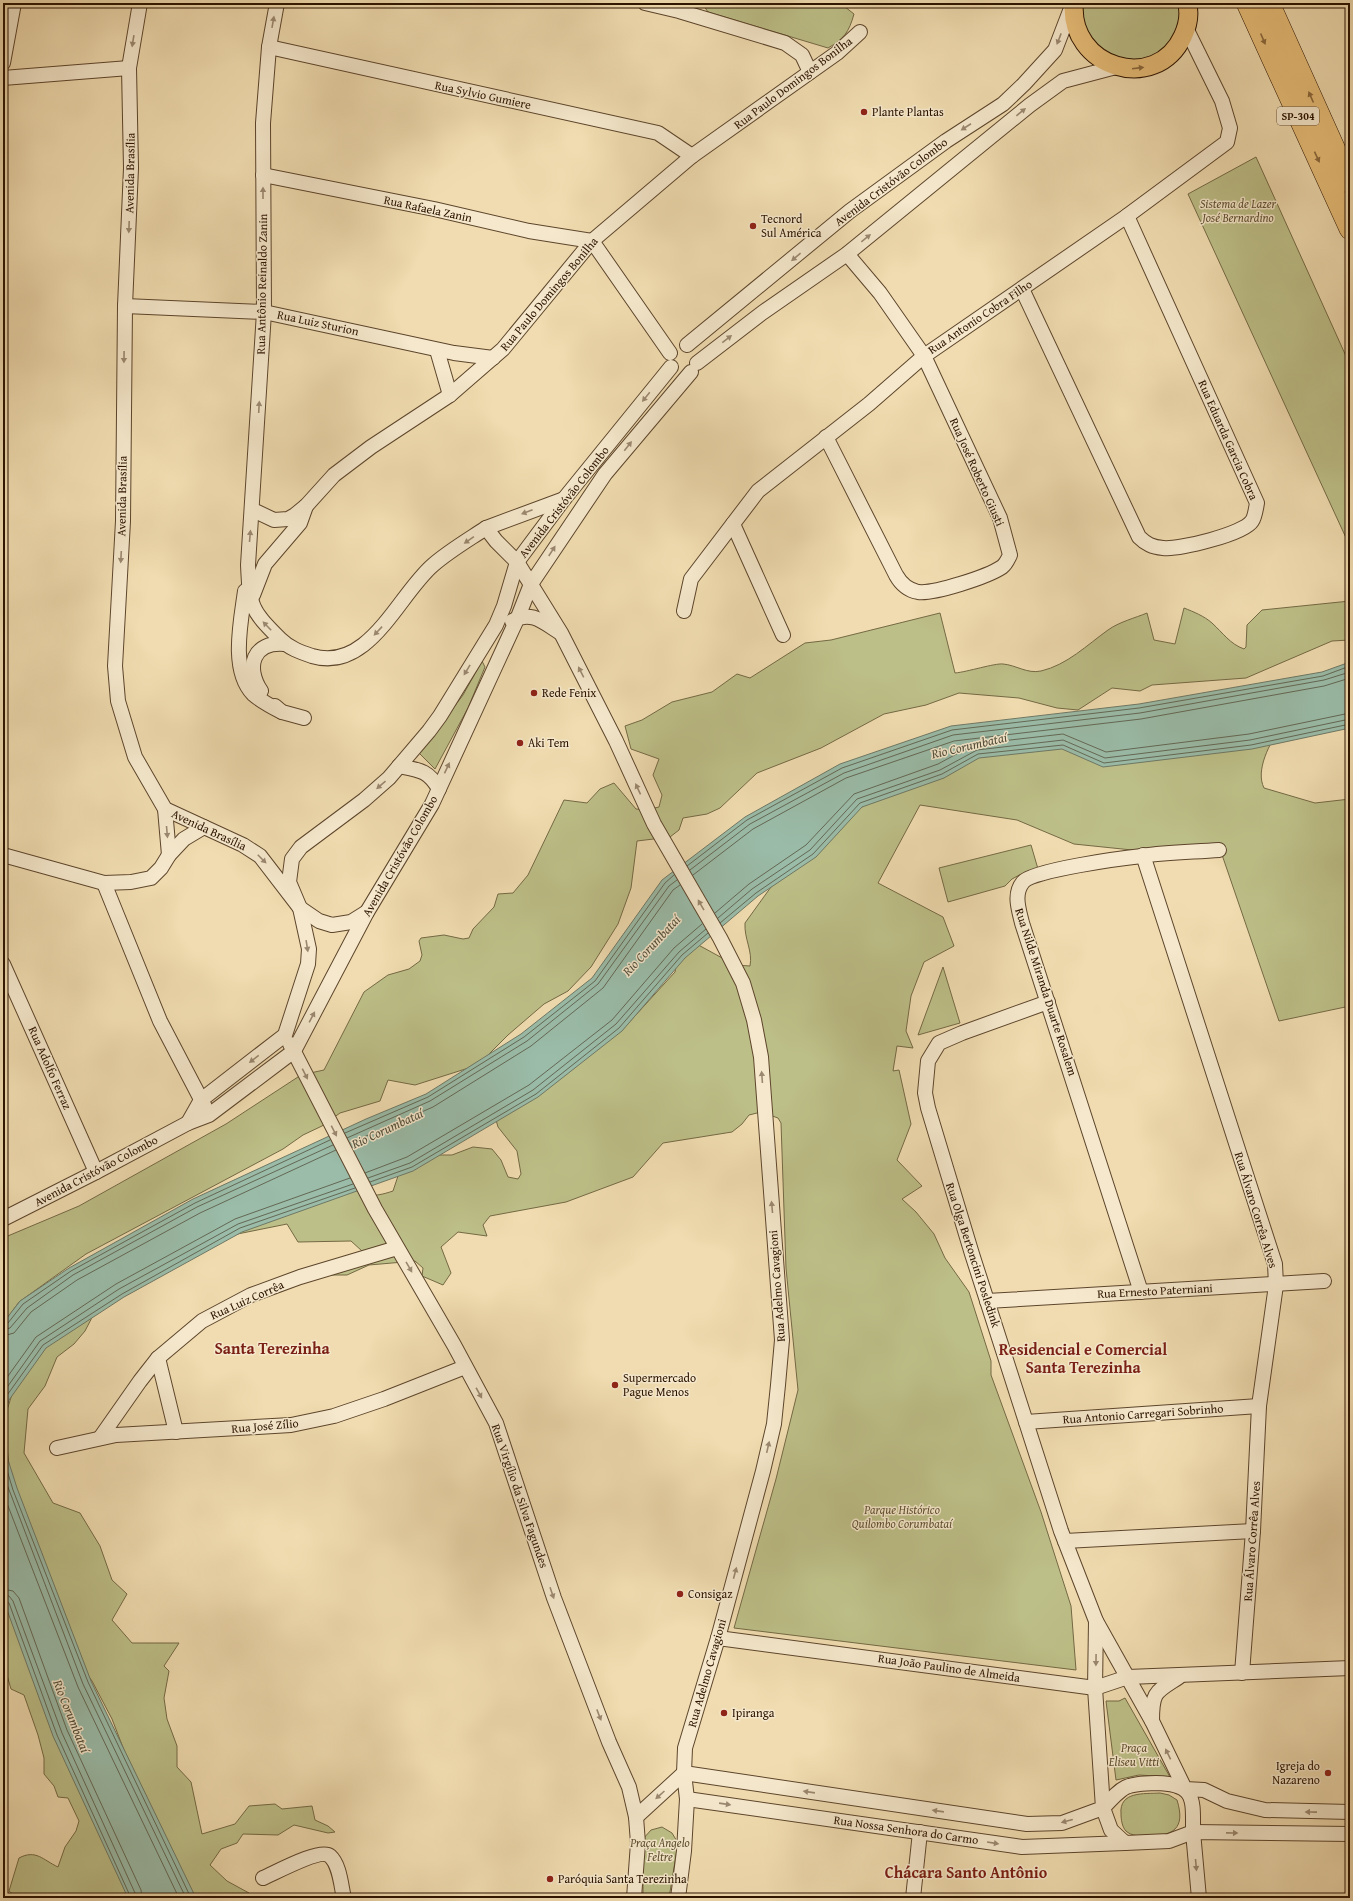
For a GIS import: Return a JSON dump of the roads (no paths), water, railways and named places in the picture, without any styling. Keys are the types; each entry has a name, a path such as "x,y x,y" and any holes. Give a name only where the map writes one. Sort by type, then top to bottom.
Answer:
{"highway":[{"name":"SP-304","path":"1247,3 1350,229"},
{"name":"SP-304","path":"1269,3 1350,183"}],"main road":[{"path":"1074,3 1073,13 1076,27 1082,40 1091,52 1102,61 1116,67 1130,69 1145,67 1159,62 1171,53 1180,42 1186,28 1189,11 1187,3"}],"street":[{"path":"3,63 14,3"},
{"name":"Avenida Brasília","path":"140,3 129,68 131,168 125,306 122,521 116,666 118,694 135,757 165,809 243,845 260,856 300,908"},
{"name":"Rua Antônio Reinaldo Zanin","path":"277,3 269,47 264,123 264,312 253,510 239,662 247,686 254,694 268,705 282,712 304,718"},
{"path":"645,3 679,7 784,43 802,55 810,72"},
{"name":"Avenida Cristóvão Colombo","path":"686,345 850,211 946,141 1003,104 1024,84 1055,50 1074,3"},
{"name":"Rua Antonio Cobra Filho","path":"684,611 691,579 758,491 869,404 924,356 1127,216 1227,142 1230,128 1222,101 1186,28"},
{"name":"Rua Paulo Domingos Bonilha","path":"253,510 269,518 282,520 295,515 306,506 334,475 371,447 450,395 503,350 592,241 692,156 837,53 860,32"},
{"name":"Rua Sylvio Gumiere","path":"269,47 658,133 692,156"},
{"name":"Avenida Cristóvão Colombo","path":"3,1219 188,1123 208,1115 294,1051 367,912 432,804 518,617 531,584 605,474 694,368 762,313 847,254 1030,105 1063,81 1116,67"},
{"path":"3,78 129,68"},
{"name":"Rua Rafaela Zanin","path":"263,175 434,209 529,231 592,241"},
{"name":"Rua Eduarda Garcia Cobra","path":"1022,289 1138,537 1145,544 1164,549 1206,542 1242,529 1252,521 1257,503 1127,216"},
{"path":"592,241 670,360 679,373 694,368 697,359 694,350 686,345 677,346 670,360"},
{"name":"Rua José Roberto Giusti","path":"826,438 896,575 908,589 918,592 931,592 977,578 1006,564 1010,555 1000,518 924,356 880,293 847,254"},
{"name":"Rua Luiz Sturion","path":"125,306 264,312 437,350 494,358"},
{"path":"437,350 450,395"},
{"name":"Avenida Cristóvão Colombo","path":"285,1035 308,964 309,949 300,908 289,882 292,859 301,847 364,800 389,778 440,716 482,645 496,625 504,606 517,562 670,360"},
{"name":"Rua Antônio Reinaldo Zanin","path":"248,565 251,603 261,620 285,644 305,654 323,658 338,656 358,649 378,632 406,595 433,565 486,528 564,499"},
{"path":"251,603 257,581 265,564 300,523 306,506"},
{"path":"733,524 783,635"},
{"path":"486,528 496,541 517,562 531,584"},
{"name":"Rua Adelmo Cavagioni","path":"531,584 561,633 616,741 654,824 720,938 743,983 754,1020 760,1057 782,1340 774,1424 763,1471 718,1638 686,1748 684,1773 687,1799 684,1852 678,1898"},
{"path":"482,645 499,629 518,617 532,616 561,633"},
{"name":"Rua Antônio Reinaldo Zanin","path":"282,712 262,693 253,678 252,669 257,655 267,646 276,643 285,644"},
{"path":"399,766 422,770 430,777 439,789"},
{"path":"165,809 169,855"},
{"path":"3,855 104,883 131,882 151,878 184,839 204,827"},
{"name":"Rua Nilde Miranda Duarte Rosalem","path":"1141,1292 1018,906 1018,892 1023,882 1035,875 1055,870 1143,855 1218,850"},
{"name":"Rua Álvaro Corrêa Alves","path":"1143,855 1275,1264 1276,1285 1259,1406 1253,1531 1242,1673"},
{"path":"104,883 160,1021 202,1100 208,1115"},
{"path":"300,908 319,921 332,925 351,922 367,912"},
{"name":"Rua Adolfo Ferraz","path":"3,964 96,1172"},
{"name":"Rua Olga Bertoncini Posledink","path":"1048,1002 962,1033 939,1043 928,1061 925,1093 928,1108 987,1301 1045,1485 1096,1621"},
{"path":"188,1123 202,1100 285,1035"},
{"name":"Rua Virgílio da Silva Fagundes","path":"285,1035 375,1209 454,1345 496,1423 554,1598 609,1742 629,1787 636,1817 638,1843 634,1898"},
{"name":"Rua Luiz Corrêa","path":"100,1438 158,1358 202,1321 251,1295 300,1277 397,1248"},
{"name":"Rua Ernesto Paterniani","path":"987,1301 1324,1281"},
{"path":"158,1358 176,1432"},
{"name":"Rua José Zílio","path":"57,1448 116,1435 291,1425 334,1416 384,1399 465,1367"},
{"name":"Rua Antonio Carregari Sobrinho","path":"1026,1422 1259,1406"},
{"path":"1065,1541 1253,1531"},
{"path":"1096,1621 1152,1721 1193,1802 1193,1832 1199,1898"},
{"path":"1096,1621 1095,1688 1103,1808 1111,1830 1125,1843 1169,1841 1193,1832 1350,1834"},
{"name":"Rua João Paulino de Almeida","path":"718,1638 1095,1688 1128,1678 1350,1668"},
{"path":"1152,1721 1152,1703 1157,1691 1180,1676"},
{"path":"636,1817 684,1773"},
{"name":"Rua Nossa Senhora do Carmo","path":"684,1773 1027,1824 1062,1823 1103,1808"},
{"path":"1103,1808 1122,1788 1132,1785 1172,1783 1185,1788 1204,1790 1227,1801 1265,1810 1350,1812"},
{"name":"Rua Nossa Senhora do Carmo","path":"687,1799 1022,1848 1125,1843"},
{"path":"912,1898 920,1832"},
{"path":"263,1878 306,1859 323,1854 330,1856 334,1862 344,1898"}],"water":[{"name":"Rio Corumbataí","path":"1350,662 1350,728 1252,749 1103,767 1062,749 979,758 944,778 862,807 816,857 758,896 685,958 622,1031 538,1097 413,1171 242,1232 124,1297 46,1348 9,1400 3,1422 3,1323 20,1301 69,1268 193,1199 366,1119 426,1094 521,1034 592,978 662,880 745,817 840,764 951,726 1139,704 1322,672"},
{"name":"Rio Corumbataí","path":"3,1444 17,1488 91,1681 196,1898 128,1898 53,1736 3,1599"}],"place":[{"name":"Plante Plantas","path":"864,112"},
{"name":"Tecnord Sul América","path":"753,226"},
{"name":"Rede Fenix","path":"534,693"},
{"name":"Aki Tem","path":"520,743"},
{"name":"Supermercado Pague Menos","path":"615,1385"},
{"name":"Consigaz","path":"680,1594"},
{"name":"Ipiranga","path":"724,1713"},
{"name":"Igreja do Nazareno","path":"1328,1773"},
{"name":"Paróquia Santa Terezinha","path":"550,1879"}],"district":[{"name":"Santa Terezinha","path":"272,1348"},
{"name":"Residencial e Comercial Santa Terezinha","path":"1083,1358"},
{"name":"Chácara Santo Antônio","path":"966,1872"}],"park label":[{"name":"Sistema de Lazer José Bernardino","path":"1238,211"},
{"name":"Parque Histórico Quilombo Corumbataí","path":"902,1517"},
{"name":"Praça Eliseu Vitti","path":"1134,1755"},
{"name":"Praça Angelo Feltre","path":"660,1850"}]}
